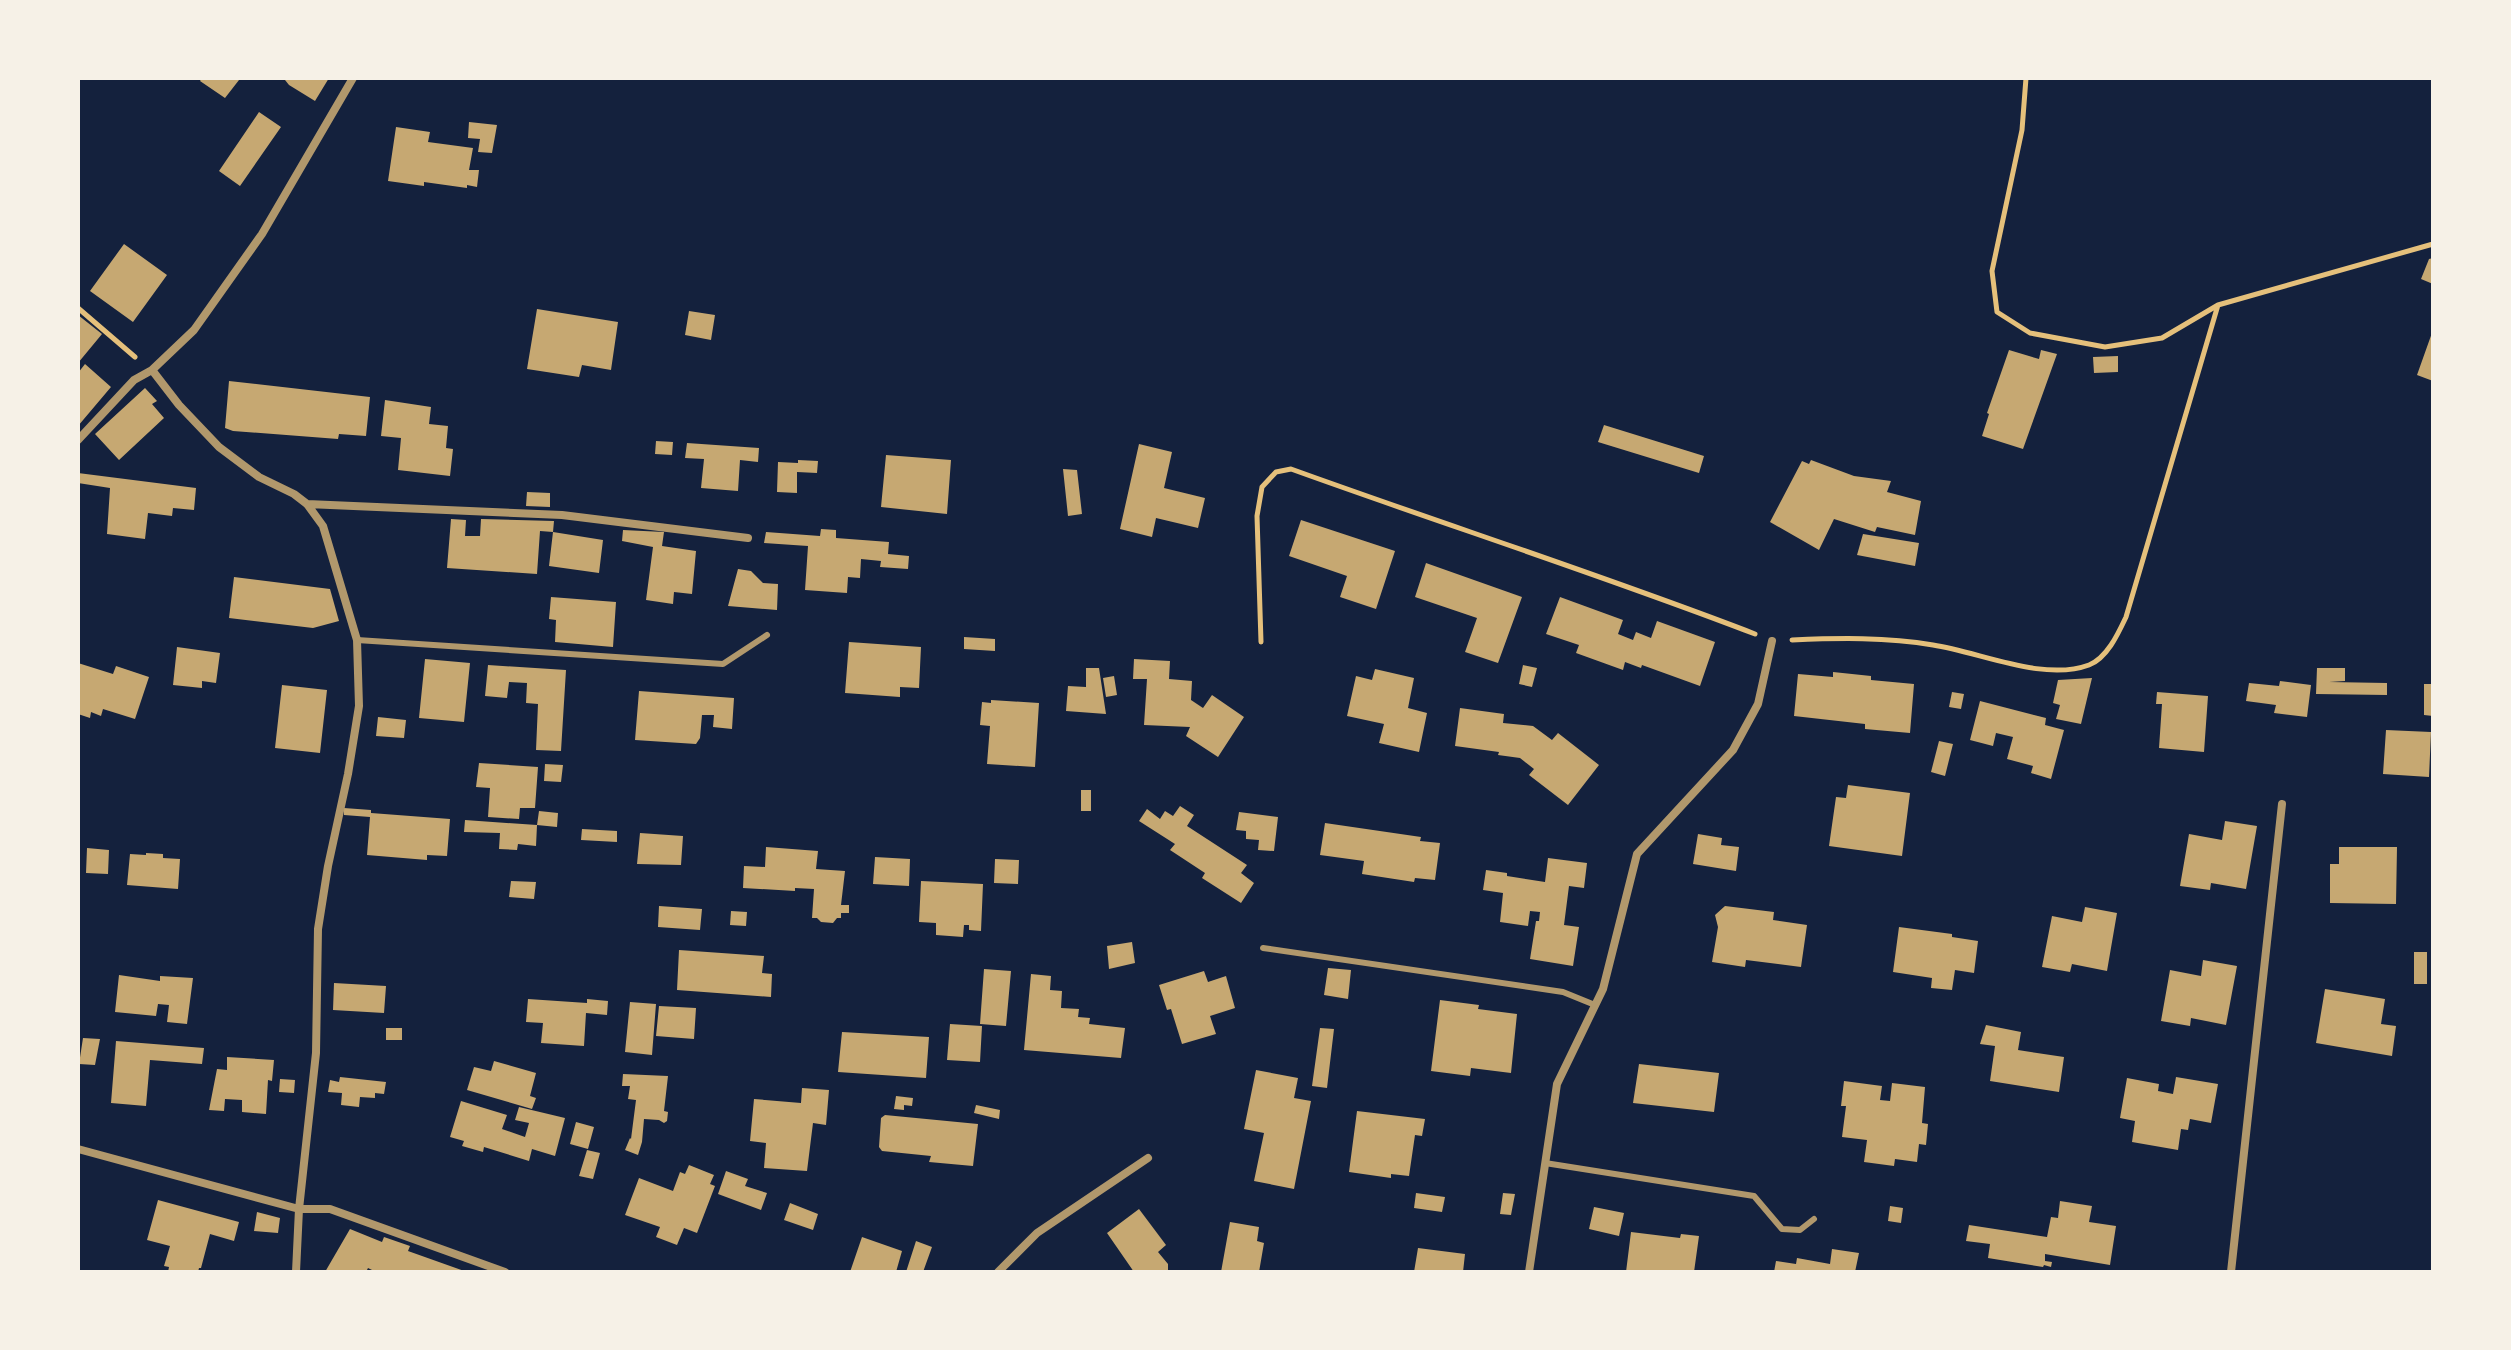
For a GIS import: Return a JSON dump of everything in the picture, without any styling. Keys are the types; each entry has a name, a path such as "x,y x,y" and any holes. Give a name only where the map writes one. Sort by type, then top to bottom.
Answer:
{"street":[{"path":"78,440 134,380 152,370 194,330 262,234 353,78"},
{"path":"152,370 179,405 219,447 259,477 307,504 323,526 331,546 357,640 359,706 318,929 316,1053 299,1209 296,1272"},
{"path":"307,504 562,515 748,538"},
{"path":"1529,1272 1557,1084 1603,989 1637,854 1733,750 1758,704 1772,641"},
{"path":"2231,1272 2282,804"},
{"path":"78,1149 299,1209 330,1209 505,1272"},
{"path":"998,1272 1037,1233 1148,1158"}],"lane":[{"path":"357,640 723,664 767,635"},
{"path":"1263,948 1563,992 1595,1005"},
{"path":"1545,1163 1754,1196 1782,1229 1800,1230 1814,1219"}],"path":[{"path":"2026,78 2022,130 1992,271 1997,312 2030,333 2105,347 2162,338 2218,305 2433,244"},
{"path":"1261,642 1257,516 1262,487 1276,472 1291,469 1516,549 1626,584 1772,641 1853,638 1932,645 2051,671 2091,665 2113,643 2126,617 2218,305"},
{"path":"78,308 152,370"}],"building":[{"path":"202,78 239,80 225,98 200,81"},
{"path":"286,78 329,78 315,101 289,85"},
{"path":"259,112 281,127 240,186 219,171"},
{"path":"469,122 497,125 492,153 478,152 480,139 468,138"},
{"path":"396,127 430,132 428,142 473,148 469,170 479,170 477,187 424,182 424,186 388,181"},
{"path":"124,244 167,275 133,322 90,291"},
{"path":"2433,258 2433,284 2421,279 2429,259"},
{"path":"537,309 618,322 611,370 582,365 579,377 527,369"},
{"path":"689,311 715,315 711,340 685,335"},
{"path":"78,315 102,334 78,363"},
{"path":"2433,330 2433,381 2417,375"},
{"path":"2009,350 2039,359 2041,350 2057,354 2023,449 1982,436"},
{"path":"2118,356 2118,372 2094,373 2093,357"},
{"path":"85,364 111,387 78,426 78,373"},
{"path":"229,381 370,397 366,436 339,434 338,439 225,428"},
{"path":"145,388 157,401 152,404 164,418 119,460 95,434"},
{"path":"385,400 431,407 429,424 448,426 446,448 453,449 450,476 398,470 401,438 381,436"},
{"path":"1604,425 1704,456 1699,473 1598,442"},
{"path":"656,441 673,442 672,455 655,454"},
{"path":"687,443 759,448 758,462 740,460 738,491 701,488 704,459 685,458"},
{"path":"1139,444 1172,452 1164,488 1205,498 1198,528 1156,518 1152,537 1120,529"},
{"path":"886,455 951,460 947,514 881,507"},
{"path":"798,460 818,461 817,473 797,472 797,493 777,492 778,462 798,463"},
{"path":"1811,460 1854,476 1891,481 1887,492 1921,501 1915,535 1877,527 1875,532 1834,519 1819,550 1770,522 1802,461 1809,464"},
{"path":"1063,469 1077,470 1082,514 1068,516"},
{"path":"78,473 196,488 194,510 173,508 172,516 148,513 145,539 107,534 110,488 78,483"},
{"path":"527,492 550,493 550,507 526,506"},
{"path":"451,519 466,520 465,536 480,536 481,519 554,521 553,532 540,531 537,574 447,568"},
{"path":"1301,520 1395,551 1376,609 1340,597 1347,576 1289,556"},
{"path":"821,529 836,530 836,538 889,542 888,554 909,556 908,569 880,567 881,561 861,559 860,578 848,577 847,593 805,590 808,546 764,543 766,532 820,536"},
{"path":"623,530 664,532 662,546 696,551 692,594 674,592 673,604 646,600 653,547 622,541"},
{"path":"553,532 603,540 599,573 549,566"},
{"path":"1863,534 1919,543 1915,566 1857,555"},
{"path":"1426,563 1522,597 1498,663 1465,652 1477,618 1415,597"},
{"path":"738,569 751,571 763,583 778,584 777,610 728,606"},
{"path":"234,577 330,589 339,621 313,628 229,618"},
{"path":"551,597 616,602 613,647 555,642 556,620 549,619"},
{"path":"1560,597 1623,620 1618,634 1633,640 1636,632 1651,638 1657,621 1715,642 1700,686 1642,665 1641,668 1625,662 1623,670 1576,653 1579,645 1546,634"},
{"path":"964,637 995,639 995,651 964,649"},
{"path":"849,642 921,647 919,688 900,687 900,697 845,693"},
{"path":"177,647 220,653 216,683 202,681 202,688 173,685"},
{"path":"425,659 470,663 464,722 419,718"},
{"path":"1134,659 1170,661 1169,679 1192,681 1191,700 1203,708 1212,695 1244,717 1218,757 1186,736 1190,727 1144,725 1147,679 1133,679"},
{"path":"78,663 113,674 116,666 149,677 135,719 103,709 101,716 91,712 90,718 78,714"},
{"path":"488,665 566,670 561,751 536,750 538,704 526,703 527,683 509,682 507,698 485,696"},
{"path":"1523,665 1537,668 1532,687 1519,684"},
{"path":"1086,668 1099,668 1106,714 1066,711 1068,686 1086,687"},
{"path":"2317,668 2345,668 2345,681 2329,682 2387,683 2387,695 2316,694"},
{"path":"1375,669 1414,678 1408,708 1427,713 1419,752 1379,743 1384,724 1347,716 1356,676 1372,680"},
{"path":"1833,672 1914,684 1910,733 1865,729 1865,724 1794,716 1798,674 1833,677"},
{"path":"1114,676 1117,695 1106,697 1103,678"},
{"path":"2092,678 2081,724 2056,719 2060,705 2053,703 2058,680"},
{"path":"2280,681 2311,685 2307,717 2274,713 2276,705 2246,701 2249,683 2279,686"},
{"path":"2424,684 2433,684 2433,716 2424,715"},
{"path":"282,685 327,690 320,753 275,748"},
{"path":"639,691 734,698 732,729 713,727 714,715 702,715 700,738 696,744 635,740"},
{"path":"1952,692 1964,694 1961,709 1949,707"},
{"path":"2157,692 2208,696 2204,752 2159,748 2162,704 2156,704"},
{"path":"991,700 1039,703 1035,767 987,764 990,726 980,725 982,702 991,703"},
{"path":"1980,701 2046,718 2045,725 2064,730 2051,779 2031,773 2033,766 2007,759 2013,737 1996,733 1993,746 1970,740"},
{"path":"1460,708 1504,714 1503,723 1533,726 1552,740 1558,733 1599,765 1568,805 1529,775 1534,769 1520,758 1455,746"},
{"path":"378,717 406,720 404,738 376,736"},
{"path":"2386,730 2431,732 2429,777 2383,774"},
{"path":"1939,741 1953,744 1945,776 1931,772"},
{"path":"479,763 538,767 535,808 520,808 519,819 488,817 490,788 476,787"},
{"path":"545,764 563,765 561,782 544,781"},
{"path":"1848,785 1910,793 1902,856 1829,846 1836,797 1846,798"},
{"path":"1081,790 1091,790 1091,811 1081,811"},
{"path":"1180,806 1194,815 1187,826 1247,865 1241,873 1254,883 1241,903 1202,878 1205,873 1170,850 1175,844 1139,821 1147,809 1160,819 1165,811 1173,816"},
{"path":"344,808 450,819 447,856 427,855 427,860 367,855 370,817 344,815"},
{"path":"539,811 558,813 557,827 537,825"},
{"path":"1239,812 1278,817 1274,851 1258,850 1259,840 1246,839 1246,831 1236,830"},
{"path":"465,820 537,825 536,846 518,844 517,850 499,849 500,833 464,832"},
{"path":"2225,821 2257,826 2246,889 2211,883 2210,890 2180,886 2189,834 2222,840"},
{"path":"1325,823 1421,837 1420,841 1440,843 1435,880 1415,878 1414,882 1362,874 1364,861 1320,855"},
{"path":"582,829 617,831 617,842 581,840"},
{"path":"640,833 683,836 681,865 637,864"},
{"path":"1698,834 1722,838 1721,845 1739,847 1736,871 1693,864"},
{"path":"766,847 818,851 816,869 845,871 841,905 849,905 849,913 841,913 841,918 833,923 812,918 814,889 743,888 744,866 765,867"},
{"path":"2339,847 2397,847 2396,904 2330,903 2330,864 2339,864"},
{"path":"87,848 109,850 108,874 86,873"},
{"path":"146,853 180,859 178,889 127,885 130,854"},
{"path":"875,857 910,859 909,886 873,884"},
{"path":"1548,858 1587,863 1584,888 1569,886 1564,925 1579,927 1573,966 1530,959 1540,912 1530,911 1528,926 1500,922 1503,893 1483,890 1486,870 1545,882"},
{"path":"995,859 1019,860 1018,884 994,883"},
{"path":"511,881 536,882 534,899 509,897"},
{"path":"921,881 983,884 981,931 969,930 969,925 964,925 963,937 936,935 936,923 919,922"},
{"path":"659,906 702,909 700,930 658,927"},
{"path":"1725,906 1774,912 1773,920 1807,925 1801,967 1746,960 1745,967 1712,962 1718,927 1715,915"},
{"path":"2085,907 2117,913 2107,971 2072,964 2070,972 2042,967 2052,916 2082,922"},
{"path":"731,911 747,912 746,926 730,925"},
{"path":"1899,927 1978,941 1974,973 1955,970 1952,990 1931,988 1932,978 1893,972"},
{"path":"1132,942 1135,963 1109,969 1107,946"},
{"path":"679,950 764,956 762,973 772,974 771,997 677,990"},
{"path":"2414,952 2427,952 2427,984 2414,984"},
{"path":"2203,960 2237,966 2226,1025 2191,1018 2190,1026 2161,1021 2170,970 2201,976"},
{"path":"1328,968 1351,970 1348,999 1324,995"},
{"path":"984,969 1011,971 1006,1026 980,1024"},
{"path":"1204,971 1208,982 1226,976 1235,1008 1210,1016 1216,1034 1182,1044 1171,1009 1167,1010 1159,985"},
{"path":"1031,974 1051,976 1050,990 1062,991 1061,1008 1079,1009 1078,1017 1090,1018 1089,1024 1125,1028 1121,1058 1024,1050"},
{"path":"119,975 160,981 160,976 193,978 187,1024 167,1022 169,1005 158,1004 156,1016 115,1012"},
{"path":"334,983 386,986 384,1013 333,1010"},
{"path":"2325,989 2385,999 2381,1024 2396,1026 2392,1056 2316,1043"},
{"path":"528,999 587,1003 587,999 608,1001 607,1015 586,1013 584,1046 541,1043 543,1023 526,1022"},
{"path":"1440,1000 1517,1014 1511,1073 1471,1068 1470,1076 1431,1071"},
{"path":"630,1002 656,1004 652,1055 625,1052"},
{"path":"659,1006 696,1008 694,1039 656,1036"},
{"path":"950,1024 982,1026 980,1062 947,1060"},
{"path":"1986,1025 2021,1032 2018,1050 2064,1057 2059,1092 1990,1081 1995,1046 1980,1044"},
{"path":"386,1028 402,1028 402,1040 386,1040"},
{"path":"1320,1028 1334,1029 1327,1088 1312,1086"},
{"path":"842,1032 929,1037 926,1078 838,1072"},
{"path":"83,1038 100,1039 95,1065 79,1064"},
{"path":"116,1041 204,1048 202,1064 150,1060 146,1106 111,1103"},
{"path":"227,1057 274,1060 272,1081 268,1080 266,1114 242,1112 242,1100 225,1099 224,1111 209,1110 217,1069 227,1070"},
{"path":"494,1061 536,1073 530,1096 536,1098 532,1109 467,1090 474,1067 491,1071"},
{"path":"1639,1064 1719,1073 1714,1112 1633,1103"},
{"path":"1256,1070 1298,1078 1294,1098 1311,1101 1294,1189 1254,1181 1264,1133 1244,1129"},
{"path":"623,1074 668,1076 664,1111 668,1112 667,1121 644,1119 638,1155 625,1150 631,1139 636,1100 628,1099 630,1086 622,1086"},
{"path":"340,1077 386,1082 384,1094 375,1093 375,1098 360,1097 359,1107 341,1105 342,1093 328,1092 330,1080 339,1082"},
{"path":"2176,1077 2218,1084 2211,1123 2190,1119 2188,1130 2181,1129 2178,1150 2132,1142 2135,1121 2120,1118 2127,1078 2159,1084 2158,1091 2173,1094"},
{"path":"280,1079 295,1080 294,1093 279,1092"},
{"path":"1844,1081 1882,1086 1880,1100 1890,1101 1892,1083 1925,1087 1922,1123 1928,1124 1926,1145 1919,1144 1917,1162 1895,1159 1894,1166 1864,1162 1867,1140 1842,1137 1846,1106 1841,1106"},
{"path":"802,1088 829,1090 826,1125 813,1123 807,1171 764,1168 766,1143 750,1141 754,1099 801,1103"},
{"path":"896,1096 913,1098 912,1106 904,1105 904,1110 894,1109"},
{"path":"461,1101 507,1115 502,1129 525,1137 529,1123 515,1120 519,1107 565,1118 555,1156 532,1149 529,1161 484,1147 483,1152 462,1146 464,1141 450,1137"},
{"path":"976,1105 1000,1110 999,1119 974,1113"},
{"path":"1357,1111 1425,1119 1422,1136 1415,1135 1409,1176 1391,1174 1391,1178 1349,1172"},
{"path":"885,1115 978,1124 973,1166 929,1162 931,1156 882,1151 879,1147 881,1118"},
{"path":"576,1122 594,1127 588,1149 570,1144"},
{"path":"587,1150 600,1153 593,1179 579,1176"},
{"path":"689,1165 714,1175 710,1184 715,1186 697,1233 684,1228 677,1245 656,1237 660,1227 625,1215 639,1178 673,1191 680,1172 685,1174"},
{"path":"726,1171 748,1179 745,1186 767,1193 761,1210 718,1194"},
{"path":"1416,1193 1445,1197 1442,1212 1414,1208"},
{"path":"1503,1193 1515,1194 1511,1215 1500,1214"},
{"path":"158,1200 239,1222 234,1241 210,1234 198,1272 168,1272 169,1267 164,1266 170,1246 147,1240"},
{"path":"2060,1201 2092,1206 2089,1222 2116,1226 2110,1265 2045,1254 2045,1261 2052,1262 2051,1267 1988,1258 1990,1244 1966,1241 1969,1225 2047,1237 2051,1217 2058,1218"},
{"path":"790,1203 818,1214 813,1230 784,1220"},
{"path":"1890,1206 1903,1208 1901,1223 1888,1221"},
{"path":"1594,1207 1624,1213 1619,1236 1589,1229"},
{"path":"1139,1209 1166,1245 1158,1252 1168,1264 1168,1272 1134,1272 1107,1233"},
{"path":"257,1212 280,1218 278,1233 254,1231"},
{"path":"1230,1222 1259,1227 1257,1241 1264,1243 1259,1272 1221,1272"},
{"path":"350,1229 382,1242 384,1237 410,1246 408,1251 467,1272 376,1272 368,1268 366,1272 325,1272"},
{"path":"1631,1232 1680,1238 1681,1234 1699,1236 1694,1272 1626,1272"},
{"path":"862,1237 902,1251 896,1272 850,1272"},
{"path":"916,1241 932,1247 923,1272 906,1272"},
{"path":"1418,1248 1465,1254 1463,1272 1414,1272"},
{"path":"1832,1249 1859,1253 1855,1272 1774,1272 1776,1261 1796,1264 1797,1258 1830,1264"}]}
